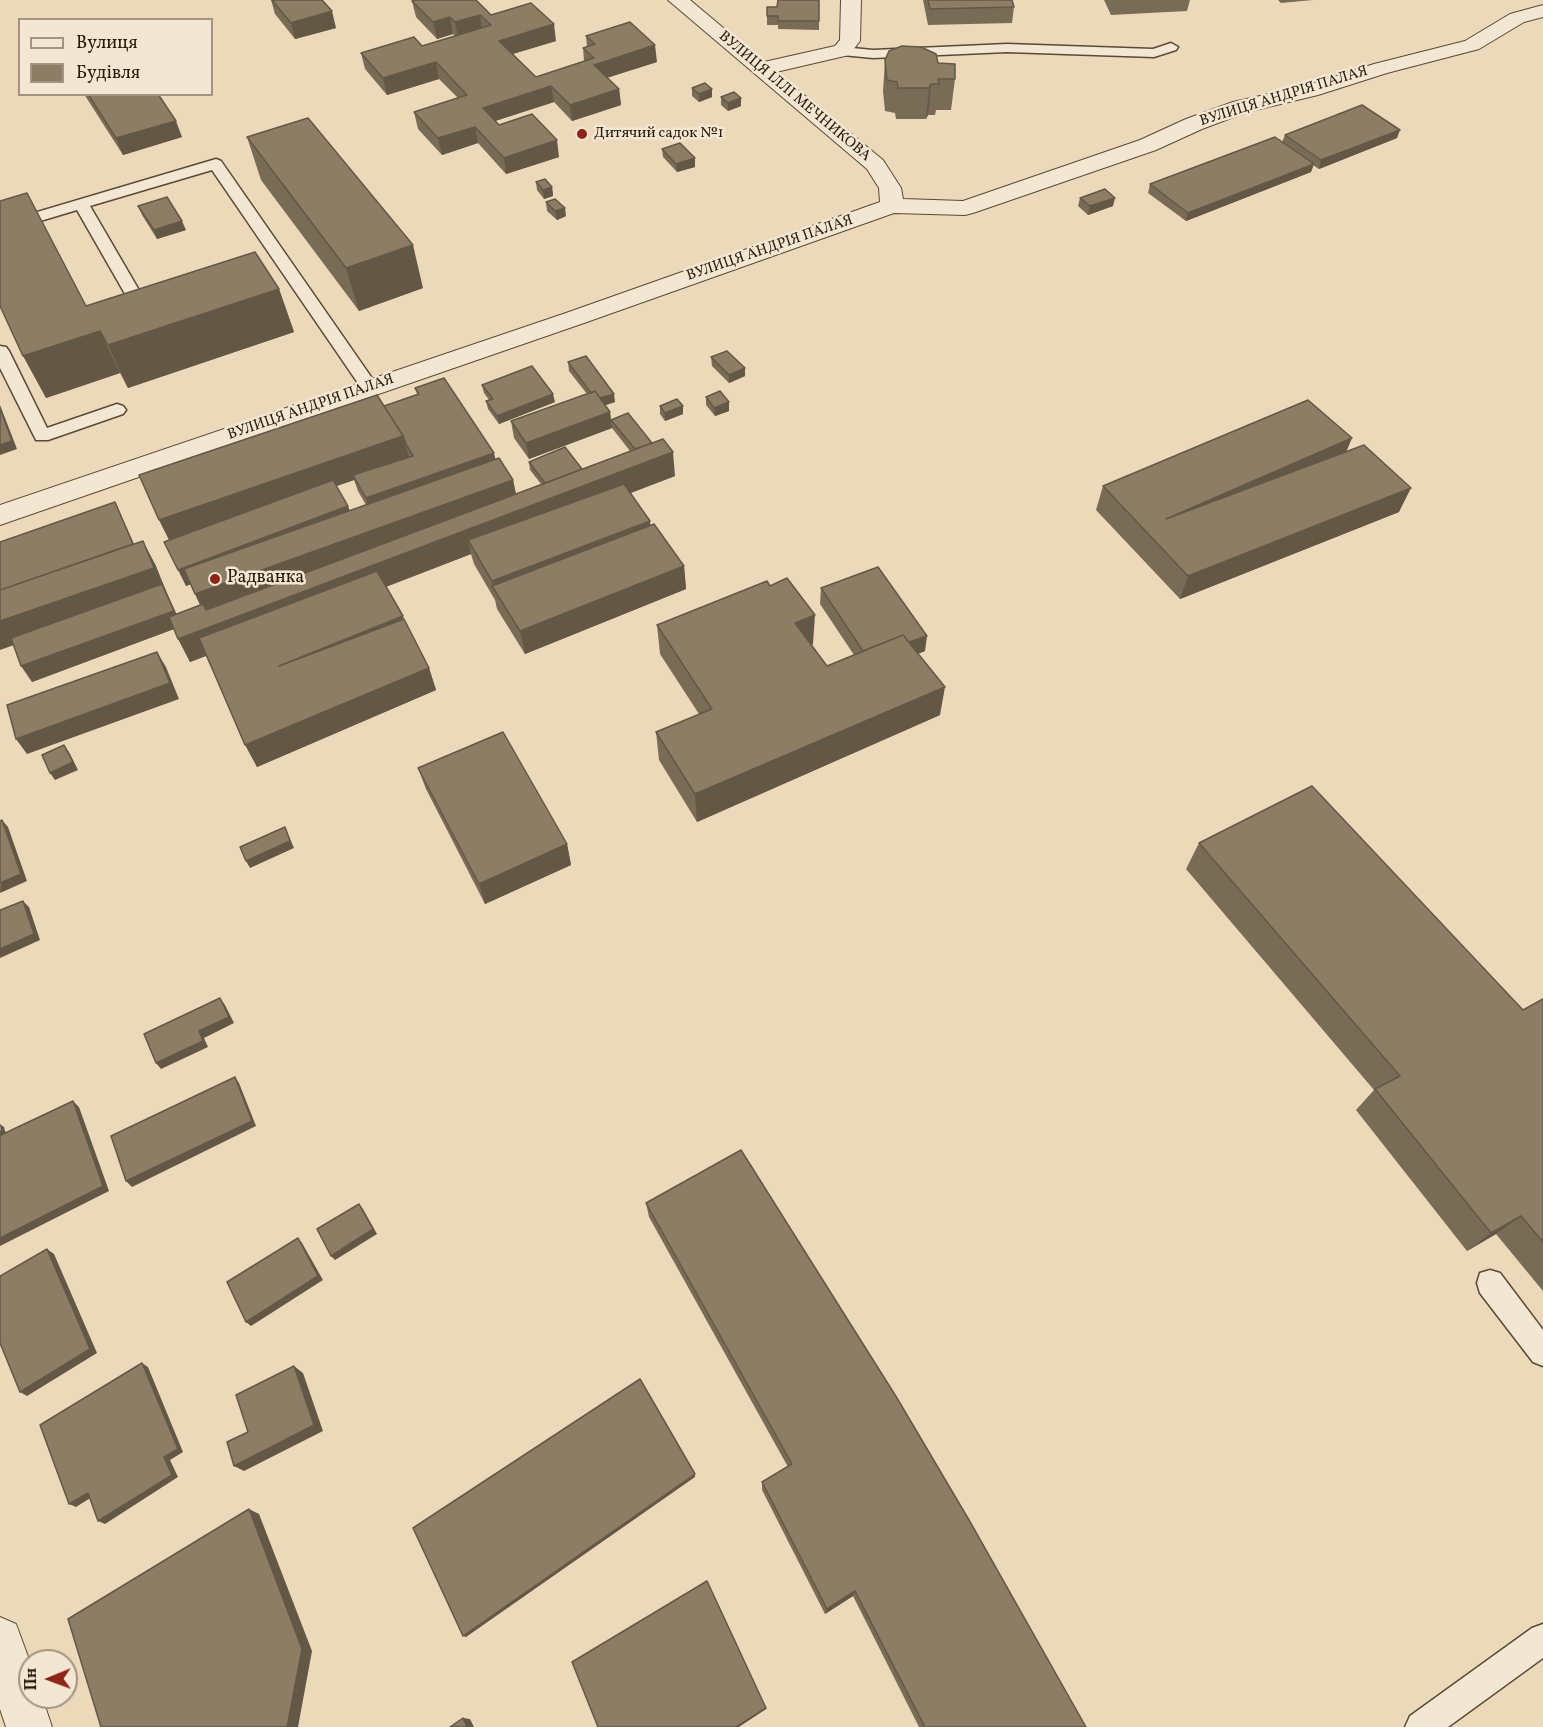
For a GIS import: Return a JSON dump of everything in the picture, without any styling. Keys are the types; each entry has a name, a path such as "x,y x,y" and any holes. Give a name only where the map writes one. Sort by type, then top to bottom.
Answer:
{"street":[{"name":"ВУЛИЦЯ ІЛЛІ МЕЧНИКОВА","path":"678,0 875,165 890,188 892,206"},
{"path":"760,69 842,51 850,41 851,0"},
{"name":"ВУЛИЦЯ АНДРІЯ ПАЛАЯ","path":"0,515 892,206 965,208 1148,145 1194,124 1241,107 1311,91 1381,68 1472,45 1517,18 1543,11"},
{"path":"0,1640 29,1727"}],"lane":[{"path":"842,51 873,54 1007,48 1154,53 1171,47"},
{"path":"2,224 81,204 216,164 283,271 370,388"},
{"path":"81,204 144,316 166,309"},
{"path":"0,351 42,436 117,410"},
{"path":"1490,1283 1543,1352"},
{"path":"1421,1727 1543,1639"}],"building":[{"path":"272,0 322,0 332,11 291,23"},
{"path":"476,0 491,15 531,3 554,24 499,41 536,77 594,58 583,48 595,44 586,36 630,22 655,45 594,65 619,89 570,105 551,86 483,108 499,125 532,114 557,140 504,158 475,127 438,138 414,112 467,95 436,62 383,78 361,53 414,37 422,46 491,25 480,15 455,22 450,17 433,22 412,1"},
{"path":"778,0 819,0 819,21 778,21 778,16 767,16 767,7 777,7"},
{"path":"928,0 1012,0 1014,7 930,9"},
{"path":"902,46 921,47 936,54 938,63 955,64 955,79 938,79 939,84 931,84 929,88 898,88 897,82 887,80 885,60 889,51"},
{"path":"705,83 712,89 699,94 692,88"},
{"path":"734,92 741,98 728,103 721,97"},
{"path":"89,96 159,96 176,121 116,138"},
{"path":"1362,105 1400,130 1321,160 1285,135"},
{"path":"308,118 413,245 346,268 247,137"},
{"path":"1275,137 1314,164 1188,213 1150,184"},
{"path":"680,143 695,158 676,164 662,149"},
{"path":"545,179 552,187 543,190 536,182"},
{"path":"1105,189 1115,198 1090,206 1080,198"},
{"path":"27,193 86,306 255,252 279,289 108,345 100,331 23,356 0,306 0,201"},
{"path":"167,197 182,221 154,230 138,206"},
{"path":"555,199 565,208 555,211 546,202"},
{"path":"727,351 745,368 729,375 711,357"},
{"path":"586,356 614,394 600,398 595,391 591,393 568,362"},
{"path":"532,366 553,394 497,416 486,401 493,399 482,385"},
{"path":"444,378 494,453 366,498 353,475 413,456 384,406 419,394 415,388"},
{"path":"595,391 610,412 526,443 511,421"},
{"path":"720,391 729,402 714,408 706,397"},
{"path":"377,395 403,436 159,520 139,475"},
{"path":"677,399 683,406 665,413 660,406"},
{"path":"1308,400 1352,438 1166,519 1364,445 1411,488 1188,576 1103,486"},
{"path":"0,408 12,441 0,445"},
{"path":"628,413 652,443 635,449 611,420"},
{"path":"663,439 673,452 178,639 169,617 203,604 206,610"},
{"path":"565,447 582,469 545,483 529,462"},
{"path":"499,458 513,480 195,594 184,569"},
{"path":"333,480 348,506 178,570 164,542"},
{"path":"624,484 650,521 492,581 468,540"},
{"path":"115,502 133,544 0,590 0,542"},
{"path":"654,524 684,566 520,631 492,586"},
{"path":"143,541 154,568 0,621 0,590"},
{"path":"878,567 927,636 909,642 903,635 863,651 821,588"},
{"path":"377,571 403,616 279,666 404,619 429,668 245,745 199,638"},
{"path":"787,578 815,615 795,623 827,666 903,635 945,687 695,794 656,732 712,709 657,625 767,581 770,586"},
{"path":"162,584 174,611 21,666 11,638"},
{"path":"157,652 170,683 16,739 7,705"},
{"path":"503,732 567,844 479,884 418,768"},
{"path":"64,745 73,762 50,773 42,755"},
{"path":"1312,786 1523,1010 1543,999 1543,1242 1521,1216 1491,1233 1375,1089 1400,1076 1199,843"},
{"path":"2,820 21,874 0,883 0,821"},
{"path":"285,827 290,841 246,861 240,847"},
{"path":"23,901 34,934 0,949 0,910"},
{"path":"220,998 229,1017 199,1031 203,1041 156,1063 144,1034"},
{"path":"235,1077 252,1121 126,1181 111,1136"},
{"path":"73,1101 103,1186 0,1238 0,1131 1,1135"},
{"path":"741,1150 897,1398 1086,1727 925,1727 855,1591 827,1609 762,1482 792,1464 646,1203"},
{"path":"359,1204 373,1229 331,1256 317,1229"},
{"path":"298,1238 318,1276 246,1322 227,1282"},
{"path":"47,1249 90,1349 20,1392 0,1343 0,1276"},
{"path":"142,1363 178,1449 164,1457 172,1475 98,1521 88,1493 69,1504 40,1425"},
{"path":"294,1366 314,1425 234,1466 227,1442 248,1432 236,1395"},
{"path":"640,1379 695,1474 463,1636 413,1528"},
{"path":"249,1509 302,1649 287,1727 101,1727 68,1619"},
{"path":"707,1581 766,1708 736,1727 598,1727 572,1662"},
{"path":"463,1718 467,1727 450,1727"}],"place":[{"name":"Дитячий садок №1","path":"582,134"},
{"name":"Радванка","path":"215,579"}]}
